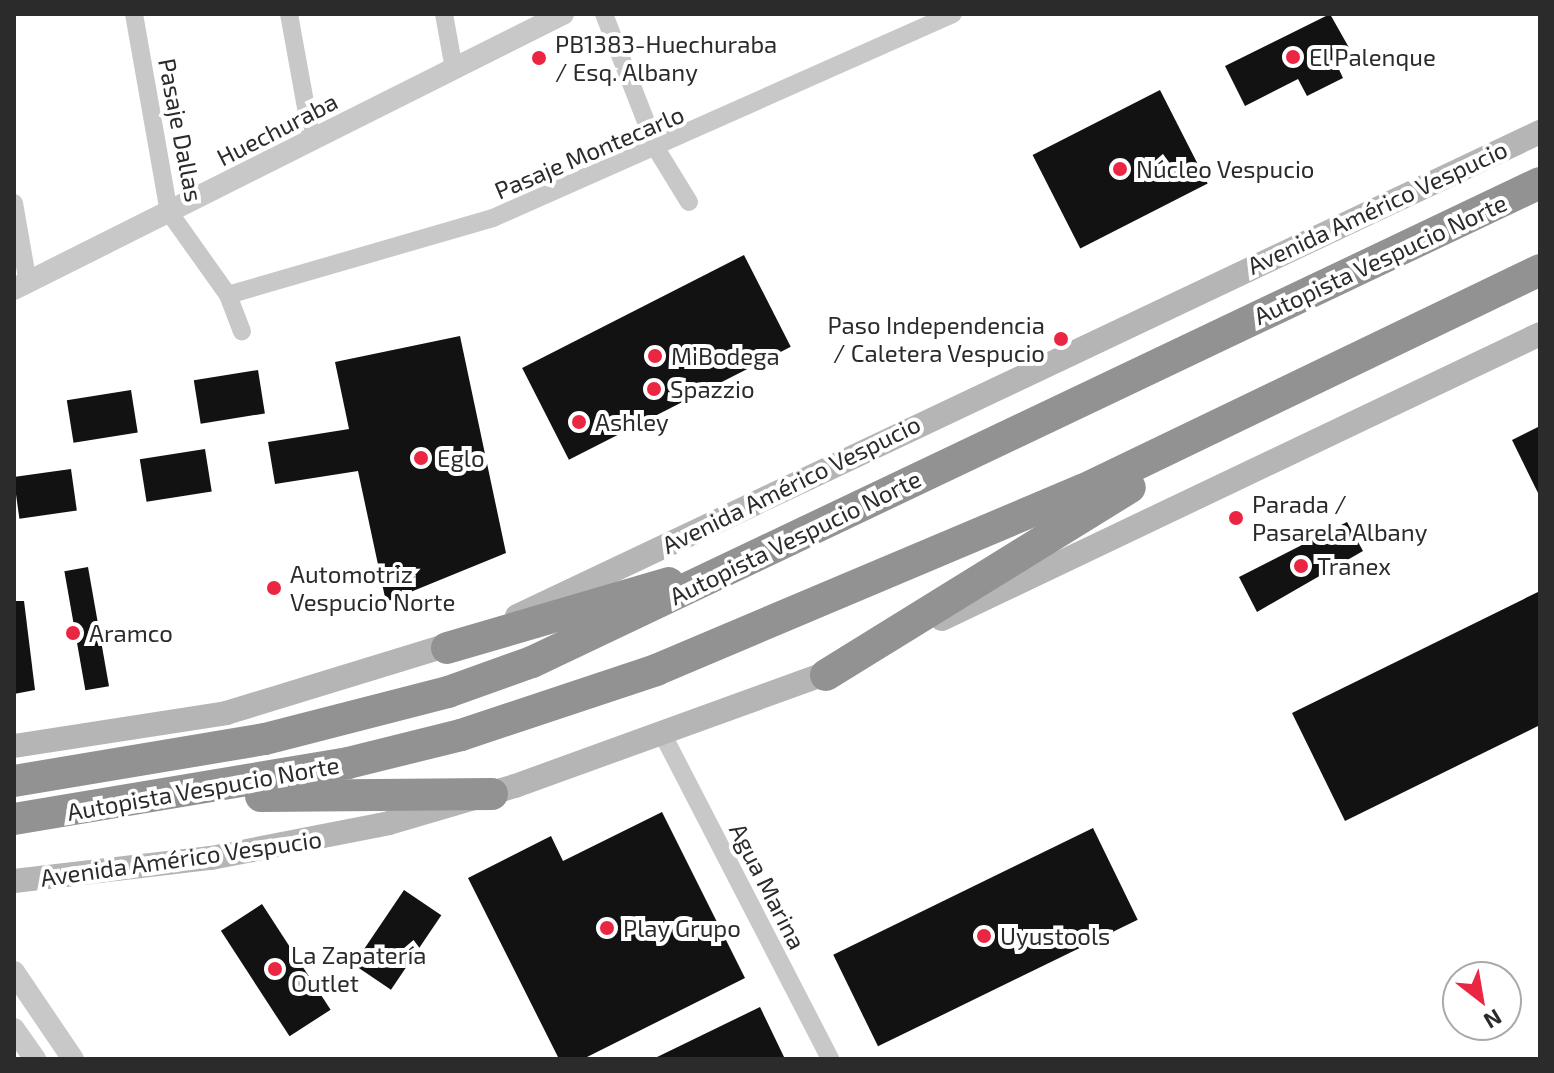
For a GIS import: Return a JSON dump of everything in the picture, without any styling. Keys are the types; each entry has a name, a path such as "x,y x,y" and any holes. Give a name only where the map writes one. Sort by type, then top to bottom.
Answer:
{"highway":[{"name":"Autopista Vespucio Norte","path":"14,781 219,750 448,692 587,639 726,567 1539,184"},
{"name":"Autopista Vespucio Norte","path":"14,819 182,796 461,735 681,661 869,585 1256,408 1540,270"},
{"path":"1497,291 1540,278"},
{"path":"826,675 1256,408"},
{"path":"447,648 726,567"},
{"path":"182,796 492,794"}],"main road":[{"name":"Avenida Américo Vespucio","path":"14,746 226,713 447,648 1540,132"},
{"name":"Avenida Américo Vespucio","path":"14,881 270,849 492,794 663,735 826,675 1540,334"}],"street":[{"name":"Pasaje Dallas","path":"134,14 169,212 228,295 242,331"},
{"path":"289,14 312,140"},
{"path":"444,14 454,69"},
{"name":"Huechuraba","path":"21,286 563,14"},
{"path":"604,14 657,150 689,202"},
{"name":"Pasaje Montecarlo","path":"228,295 493,218 657,150 953,14"},
{"path":"14,203 21,286"},
{"name":"Agua Marina","path":"663,735 830,1059"},
{"path":"14,972 73,1059"},
{"path":"14,1029 35,1059"}],"building":[{"name":"El Palenque","path":"1330,14 1352,53 1335,61 1343,78 1307,96 1298,79 1245,106 1225,66"},
{"name":"Núcleo Vespucio","path":"1160,90 1208,184 1080,248 1033,155"},
{"name":"MiBodega","path":"744,255 791,347 569,460 522,368"},
{"name":"Eglo","path":"460,336 506,553 386,602 358,471 275,484 268,442 349,429 335,362"},
{"path":"258,370 265,413 201,424 194,380"},
{"path":"131,390 138,432 74,443 67,400"},
{"path":"1540,426 1540,497 1512,440"},
{"path":"205,449 212,491 147,502 140,459"},
{"path":"71,469 77,511 19,519 14,477"},
{"name":"Tranex","path":"1347,522 1363,551 1257,612 1239,577"},
{"path":"88,567 109,686 85,690 64,571"},
{"path":"1540,591 1540,725 1345,821 1292,713"},
{"path":"14,601 24,601 35,690 14,694"},
{"name":"Play Grupo","path":"662,812 745,978 583,1059 559,1059 468,878 551,836 563,861"},
{"name":"Uyustools","path":"1093,828 1138,920 878,1046 833,955"},
{"path":"404,890 441,915 391,990 354,965"},
{"name":"La Zapatería Outlet","path":"262,904 331,1010 290,1036 221,931"},
{"path":"760,1007 785,1059 653,1059"}],"place":[{"name":"El Palenque","path":"1293,57"},
{"name":"PB1383-Huechuraba / Esq. Albany","path":"539,58"},
{"name":"Núcleo Vespucio","path":"1120,169"},
{"name":"Paso Independencia / Caletera Vespucio","path":"1061,339"},
{"name":"MiBodega","path":"655,356"},
{"name":"Spazzio","path":"654,389"},
{"name":"Ashley","path":"579,422"},
{"name":"Eglo","path":"421,458"},
{"name":"Parada / Pasarela Albany","path":"1236,518"},
{"name":"Tranex","path":"1301,566"},
{"name":"Automotriz Vespucio Norte","path":"274,588"},
{"name":"Aramco","path":"73,633"},
{"name":"Play Grupo","path":"607,928"},
{"name":"Uyustools","path":"984,936"},
{"name":"La Zapatería Outlet","path":"275,969"}]}
